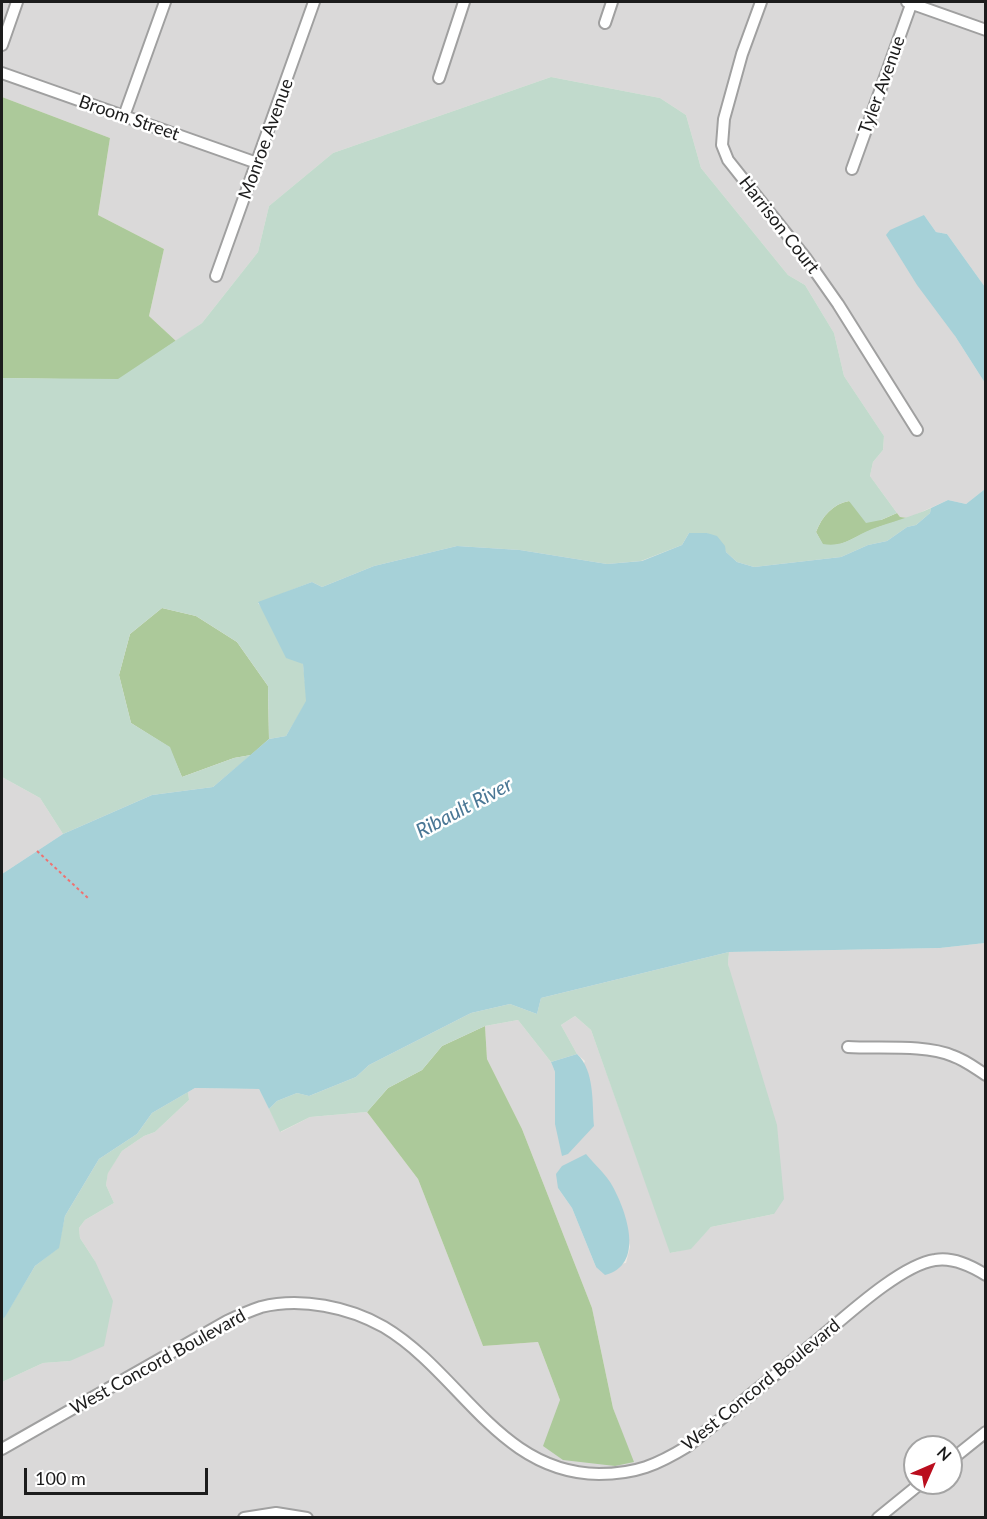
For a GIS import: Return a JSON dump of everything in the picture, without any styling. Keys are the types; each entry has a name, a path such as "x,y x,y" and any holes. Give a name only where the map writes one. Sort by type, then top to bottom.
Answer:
{"street":[{"path":"2,45 17,2"},
{"path":"124,116 165,2"},
{"name":"Monroe Avenue","path":"216,276 314,2"},
{"path":"439,78 464,2"},
{"path":"605,23 612,2"},
{"name":"Harrison Court","path":"761,2 742,54 724,118 722,145 728,160 805,257 838,304 917,430"},
{"path":"909,2 986,30"},
{"name":"Tyler Avenue","path":"852,170 909,2"},
{"name":"Broom Street","path":"2,73 257,163"},
{"path":"848,1047 925,1050 951,1055 971,1064 986,1075"},
{"name":"West Concord Boulevard","path":"2,1449 227,1321 263,1307 292,1304 323,1305 356,1314 384,1327 436,1368 500,1434 536,1459 573,1472 623,1474 671,1457 688,1446 845,1317 893,1280 913,1268 932,1260 946,1259 961,1262 986,1275"},
{"path":"963,1450 986,1432"},
{"path":"878,1518 906,1495"},
{"path":"244,1518 276,1513 307,1518"}],"path":[{"path":"37,851 89,899"}],"shaded area":[{"path":"2,2 985,2 985,287 947,234 936,232 924,215 955,336 985,383 985,489 966,504 948,500 908,518 900,517 870,476 873,462 883,450 884,436 844,376 834,333 805,285 788,275 701,168 686,115 660,98 551,77 333,153 269,206 258,252 202,323 176,341 149,316 164,249 98,215 110,138 2,97"},
{"path":"2,777 40,798 63,834 2,874"},
{"path":"985,943 985,1517 2,1517 2,1382 43,1363 70,1361 95,1261 80,1238 79,1228 85,1220 114,1203 106,1185 108,1172 122,1151 144,1136 155,1132 189,1100 188,1092 195,1088 259,1089 281,1132 310,1117 367,1112 418,1179 483,1346 538,1342 560,1400 633,1462 613,1408 592,1308 522,1129 487,1059 485,1026 518,1020 551,1062 555,1072 555,1124 585,1061 577,1054 561,1025 575,1016 591,1030 671,1253 691,1248 711,1227 774,1214 728,964 729,952 940,948","holes":["558,1188 625,1220 630,1247 626,1263 596,1267 572,1208"]}],"green space":[{"path":"551,77 660,98 686,115 701,168 788,275 805,285 834,333 844,376 884,436 883,450 873,462 870,476 897,513 866,523 849,501 838,505 825,516 818,526 816,532 823,544 843,543 872,529 931,508 930,513 916,525 907,527 887,541 868,545 841,557 754,567 737,562 726,552 724,546 707,533 689,533 682,545 641,561 607,564 520,550 457,546 374,566 322,587 312,582 258,603 303,664 307,701 286,736 269,739 268,686 237,642 196,616 162,608 130,634 119,675 131,723 170,747 182,777 234,758 251,755 213,787 152,795 63,834 40,798 2,777 2,378 118,379 202,323 258,252 269,206 333,153"},
{"path":"2,97 110,138 98,215 164,249 149,316 176,341 118,380 2,378"},
{"path":"849,501 881,520 897,513 900,517 908,518 876,528 836,545 823,545 816,532 821,521 833,508"},
{"path":"162,608 196,616 237,642 268,686 269,739 251,755 234,758 182,777 169,747 131,723 119,675 130,634"},
{"path":"729,952 728,964 777,1125 784,1199 774,1214 711,1227 691,1249 670,1253 591,1030 575,1016 561,1025 577,1054 551,1062 518,1020 485,1026 442,1046 422,1070 388,1088 367,1112 310,1117 280,1132 269,1109 277,1101 297,1093 309,1096 356,1077 369,1065 471,1013 510,1004 537,1014 541,998"},
{"path":"485,1026 487,1059 522,1129 592,1308 613,1408 634,1462 615,1466 563,1460 543,1446 560,1400 538,1342 483,1346 418,1179 367,1112 388,1088 422,1070 442,1046"},
{"path":"188,1092 189,1100 155,1132 144,1136 122,1151 108,1173 106,1185 114,1203 85,1220 79,1228 80,1238 95,1261 113,1301 104,1346 70,1361 43,1363 2,1382 2,1319 35,1266 58,1248 65,1216 99,1159 137,1134 152,1113"}],"water":[{"path":"924,215 936,232 947,234 985,287 985,383 955,336 917,285 886,235 890,230"},
{"name":"Ribault River","path":"985,489 985,943 940,948 729,952 541,998 537,1014 510,1004 471,1013 369,1065 356,1077 309,1096 297,1093 277,1101 269,1109 259,1089 195,1088 152,1113 137,1134 99,1159 65,1216 59,1248 35,1266 2,1319 2,874 63,834 152,795 213,787 269,739 286,736 306,701 303,664 286,658 258,602 312,582 322,587 374,566 457,546 520,550 607,564 642,561 682,545 689,533 707,533 717,536 725,546 726,552 737,562 754,567 841,557 868,545 887,541 907,527 916,525 930,513 931,508 948,500 966,504"},
{"path":"577,1054 583,1061 590,1078 594,1126 568,1154 562,1156 555,1124 555,1072 551,1062"},
{"path":"586,1154 610,1183 627,1224 629,1250 625,1261 617,1269 605,1275 596,1267 572,1208 558,1188 556,1174 562,1166"}]}
